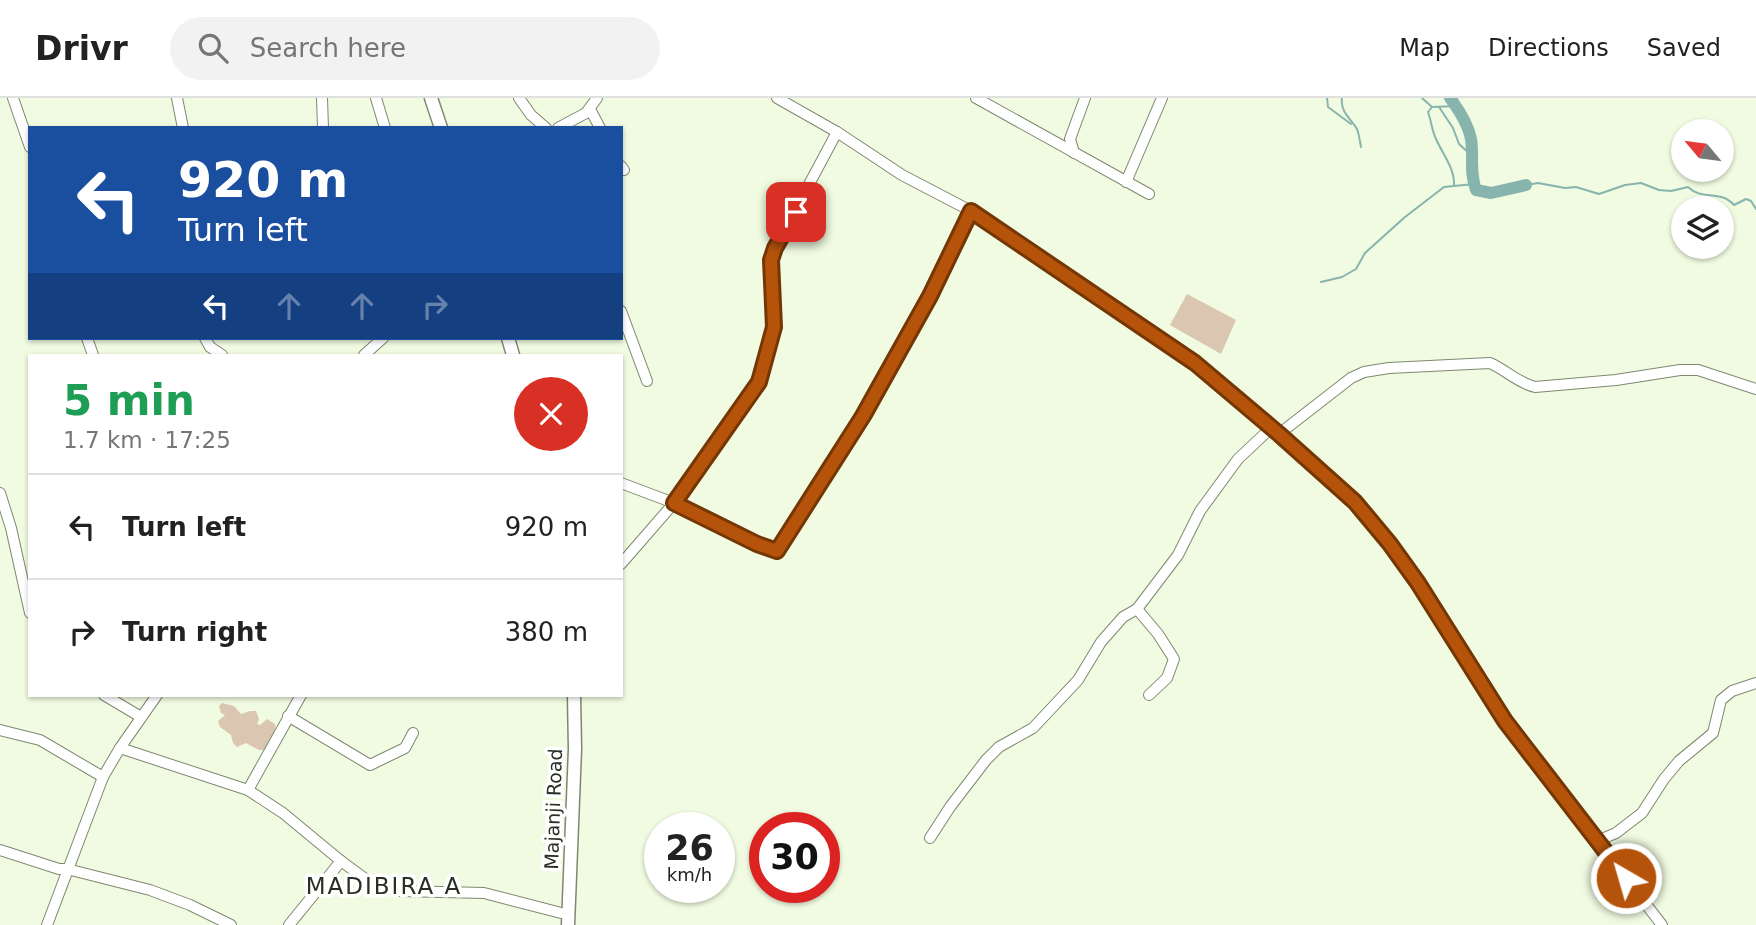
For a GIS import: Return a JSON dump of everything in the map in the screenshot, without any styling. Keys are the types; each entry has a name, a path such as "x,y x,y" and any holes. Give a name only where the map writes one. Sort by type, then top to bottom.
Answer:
{"main road":[{"path":"431,98 440,126"},
{"name":"Majanji Road","path":"568,920 575,749 574,697"}],"street":[{"path":"13,98 28,141"},
{"path":"177,98 183,126"},
{"path":"322,98 323,126"},
{"path":"376,98 384,126"},
{"path":"519,98 531,115 544,126"},
{"path":"561,126 590,109 597,98"},
{"path":"777,98 837,132 902,175 971,211 1195,363 1355,502 1418,583 1505,721 1662,925"},
{"path":"976,98 1149,194"},
{"path":"1056,142 1063,144 1070,139 1085,98"},
{"path":"1126,182 1162,98"},
{"path":"590,109 599,126"},
{"path":"623,562 674,503 759,382 774,327 771,260 837,132"},
{"path":"1070,139 1074,153"},
{"path":"623,484 674,503 757,544 777,551 863,416 930,296 971,211"},
{"path":"623,316 647,381"},
{"path":"206,340 210,347 220,354"},
{"path":"365,354 381,340"},
{"path":"930,838 986,760 999,747 1033,728 1056,705 1078,680 1101,642 1115,625 1137,609 1178,555 1200,511 1252,444 1351,378 1364,372 1389,368 1490,363 1505,369 1526,385 1535,387 1698,370 1756,389"},
{"path":"0,493 5,529 28,606"},
{"path":"1137,609 1174,659 1167,678 1149,695"},
{"path":"1597,841 1616,833 1642,813 1679,761 1713,733 1721,700 1732,691 1756,683"},
{"path":"107,697 141,717"},
{"path":"47,925 103,777 156,697"},
{"path":"248,790 300,697"},
{"path":"288,716 370,765 405,747 413,733"},
{"path":"0,730 40,740 103,777"},
{"path":"120,748 248,790 300,826 371,883 400,891 484,893 568,920"},
{"path":"0,850 59,869 150,890 231,925"},
{"path":"289,925 341,861"}],"shaded area":[{"path":"1187,294 1236,320 1221,354 1170,325"},
{"path":"222,703 234,706 241,714 256,711 259,719 257,724 260,725 267,719 275,724 276,734 265,750 246,743 237,747 233,743 231,735 220,727 218,721 225,715 221,713 219,706"}],"waterway":[{"path":"1327,98 1328,107 1351,124"},
{"path":"1342,98 1344,111 1357,129 1361,147"},
{"path":"1422,98 1432,107 1456,106"},
{"path":"1450,98 1470,133 1476,190 1491,193 1526,185"},
{"path":"1432,107 1428,112 1436,139 1451,167 1454,186 1474,184"},
{"path":"1439,107 1453,128 1459,144 1470,154"},
{"path":"1526,185 1538,183 1565,188 1576,187 1599,194 1625,185 1641,183 1659,190 1671,191 1688,187 1699,193 1723,197 1734,205 1746,199 1751,201 1756,209"},
{"path":"1321,282 1342,277 1356,269 1365,253 1405,217 1444,187 1454,186"}],"district":[{"name":"MADIBIRA A","path":"384,886"}],"route":[{"path":"796,212 771,260 774,327 761,378 750,398 674,503 757,544 777,551 863,416 930,296 971,211 1195,363 1355,502 1418,583 1505,721 1626,878"}]}
